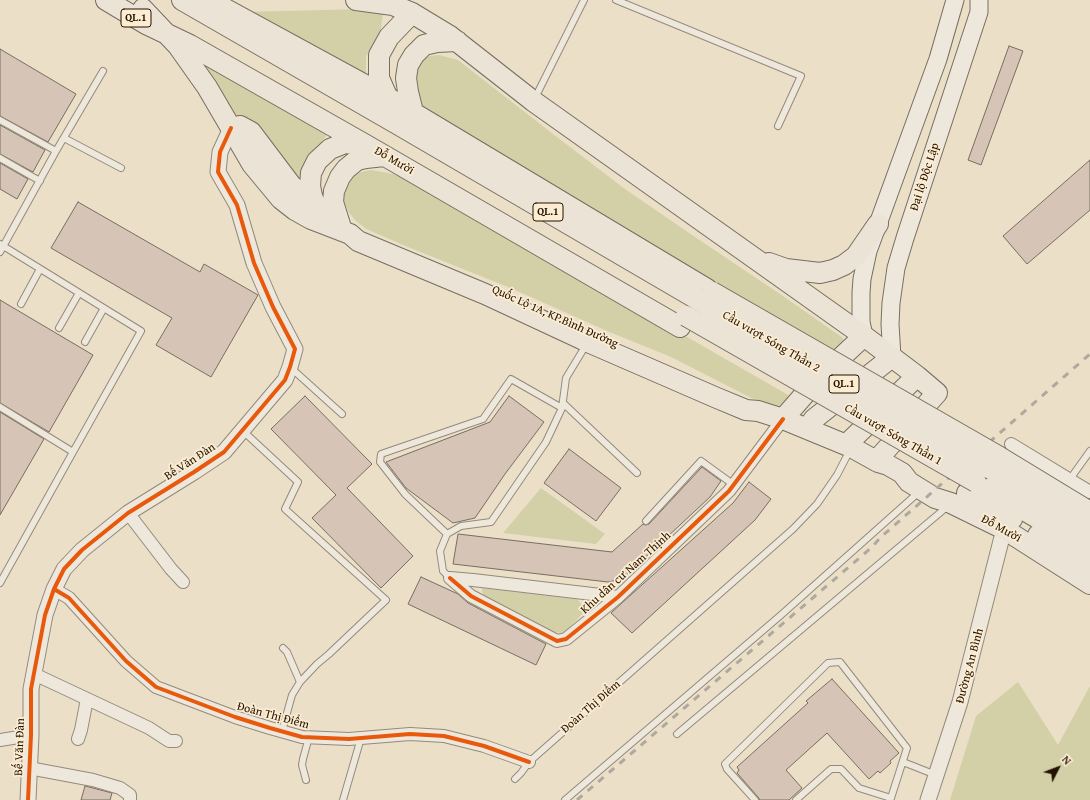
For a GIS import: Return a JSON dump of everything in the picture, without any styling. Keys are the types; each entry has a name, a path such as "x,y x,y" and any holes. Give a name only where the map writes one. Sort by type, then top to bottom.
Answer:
{"highway":[{"name":"Đỗ Mười","path":"106,0 146,24 190,45 366,145 393,155"},
{"name":"QL.1","path":"182,0 406,118"},
{"path":"209,0 387,97 406,118"},
{"path":"356,0 411,6 533,101 864,336 937,392 877,462"},
{"name":"Đỗ Mười","path":"136,4 314,104 393,155 683,322"},
{"path":"136,4 178,46 207,87 252,164 281,199 295,210 311,219 346,232"},
{"path":"387,97 379,78 379,54 411,6"},
{"path":"406,118 408,92 406,78 408,65 414,54 424,45 437,42 457,41"},
{"name":"Cầu vượt Sóng Thần 2","path":"406,118 702,294 1000,456"},
{"path":"231,128 240,126 251,132 291,185 327,219 346,232"},
{"path":"317,209 310,186 311,173 317,161 330,149 345,143 366,145"},
{"path":"346,232 333,202 334,191 340,177 346,169 357,160 393,155"},
{"path":"755,259 786,269 820,273 833,270 844,265 856,256 878,224"},
{"name":"Quốc Lộ 1A, KP.Bình Đường","path":"346,232 360,231 742,400 758,412"},
{"name":"Đỗ Mười","path":"346,232 358,241 485,294 588,342 717,398 746,410 783,419 848,446 877,462 888,465 902,473 915,486 935,498 965,493 1068,536 1090,552"},
{"name":"Cầu vượt Sóng Thần 1","path":"683,322 965,493"},
{"path":"783,419 817,380 864,336"},
{"path":"807,429 814,419 892,357"},
{"path":"848,446 917,376"},
{"name":"QL.1","path":"1000,456 1090,512"},
{"name":"QL.1","path":"1000,456 1090,530"},
{"name":"Đỗ Mười","path":"965,493 1004,529 1090,584"},
{"name":"Đỗ Mười","path":"965,493 1074,557 1090,568"}],"main road":[{"path":"864,336 860,308 862,279 868,251 938,58 953,2 955,0"},
{"name":"Đại lộ Độc Lập","path":"892,357 890,324 891,303 896,268 979,12 979,0"}],"street":[{"name":"Bế Văn Đàn","path":"28,800 31,735 31,689 45,615 54,589 64,569 82,550 128,512 224,452 285,380 290,367 295,349 273,307 254,263 236,205 218,172 220,152 231,128"},
{"name":"Khu dân cư Nam Thịnh","path":"450,578 472,596 557,641 566,639 618,597 730,491 783,419"},
{"path":"1000,456 1070,479 1090,492"},
{"path":"128,512 171,569 183,582"},
{"name":"Đường An Bình","path":"928,800 960,702 1004,529"},
{"name":"Khu dân cư Nam Thịnh","path":"450,578 618,597"},
{"name":"Đoàn Thị Điểm","path":"54,589 69,598 126,661 156,687 235,717 302,737 349,739 410,734 444,736 484,746 529,762"},
{"path":"34,674 149,728 170,741 176,741"},
{"path":"78,739 87,699"},
{"path":"0,740 31,735"},
{"path":"29,768 93,780 120,788 130,795 130,800"}],"lane":[{"path":"533,101 584,0"},
{"path":"616,0 801,76 778,126"},
{"path":"0,252 2,245 103,71"},
{"path":"0,120 56,151"},
{"path":"64,138 121,168"},
{"path":"0,158 40,181"},
{"path":"0,583 141,331 2,245"},
{"path":"22,304 40,269"},
{"path":"59,328 79,293"},
{"path":"85,342 104,308"},
{"path":"450,578 444,571 440,551 447,534 461,526 491,522 546,442 562,406 566,378 588,342"},
{"path":"290,367 342,414"},
{"path":"447,534 405,494 380,462 381,454 483,419 511,379 562,406 637,473"},
{"path":"0,407 72,452"},
{"path":"242,430 298,482 286,509 386,600 317,664 300,682 292,695 282,731"},
{"name":"Đoàn Thị Điểm","path":"529,762 793,529 817,504 837,475 848,446"},
{"path":"1070,479 1090,451"},
{"path":"646,521 701,461 734,484"},
{"path":"565,800 781,615 915,486"},
{"path":"677,734 965,493"},
{"path":"283,648 287,652 300,682"},
{"path":"755,800 727,769 725,764 828,663 840,662 907,748 893,799 859,788 841,769 831,769 796,800"},
{"path":"306,780 302,765 309,737"},
{"path":"343,800 361,738"},
{"path":"515,779 529,762"},
{"path":"903,762 936,775"}],"shaded area":[{"path":"364,9 383,13 380,35 374,47 366,56 366,72 362,79 242,12"},
{"path":"439,55 458,60 625,189 843,338 844,344 837,353 495,157 428,112 414,98 409,71 419,59"},
{"path":"204,63 326,132 326,136 312,157 300,191 237,120"},
{"path":"371,170 393,174 405,179 626,302 790,396 786,401 777,407 771,408 671,357 607,331 513,289 366,229 355,220 348,211 343,195 349,181 355,175"},
{"path":"541,488 605,534 596,544 503,533"},
{"path":"482,588 577,599 582,605 584,612 564,633 552,632 487,600 483,595"},
{"path":"1018,682 1058,745 1090,686 1090,800 950,800 976,716"}],"building":[{"path":"1009,46 1023,51 981,165 968,160"},
{"path":"0,49 76,94 48,142 0,116"},
{"path":"0,125 45,150 33,172 0,154"},
{"path":"1090,160 1090,210 1027,264 1003,236"},
{"path":"0,163 28,179 17,199 0,189"},
{"path":"78,202 200,272 204,264 258,295 211,377 156,345 172,318 51,248"},
{"path":"0,300 93,355 49,432 0,403"},
{"path":"305,396 372,464 347,488 413,556 381,588 312,518 336,495 271,429"},
{"path":"509,396 544,422 505,474 475,518 453,523 406,488 386,462 490,422"},
{"path":"0,412 44,439 0,515"},
{"path":"569,449 621,488 596,521 544,483"},
{"path":"702,467 721,481 710,497 622,579 608,582 453,564 458,534 612,552 643,524 649,524"},
{"path":"749,482 771,499 755,520 632,633 611,613 733,503"},
{"path":"421,577 458,594 468,603 546,644 536,665 408,604"},
{"path":"832,679 899,753 880,773 878,771 869,779 827,733 786,770 802,788 789,800 760,800 737,773 739,770 737,767 808,703 806,701"},
{"path":"85,786 112,793 110,800 81,800"}],"railway":[{"path":"577,800 871,548 881,537 1090,354"}],"cycle path":[{"path":"28,800 31,735 31,689 45,615 54,589 64,569 82,550 128,513 224,452 285,380 290,367 295,349 273,307 254,263 237,205 218,172 220,152 231,128"},
{"path":"450,578 471,596 557,641 566,639 618,597 729,491 783,419"},
{"path":"54,589 69,598 126,661 156,687 235,717 302,737 349,739 410,734 444,736 484,746 529,762"}]}
